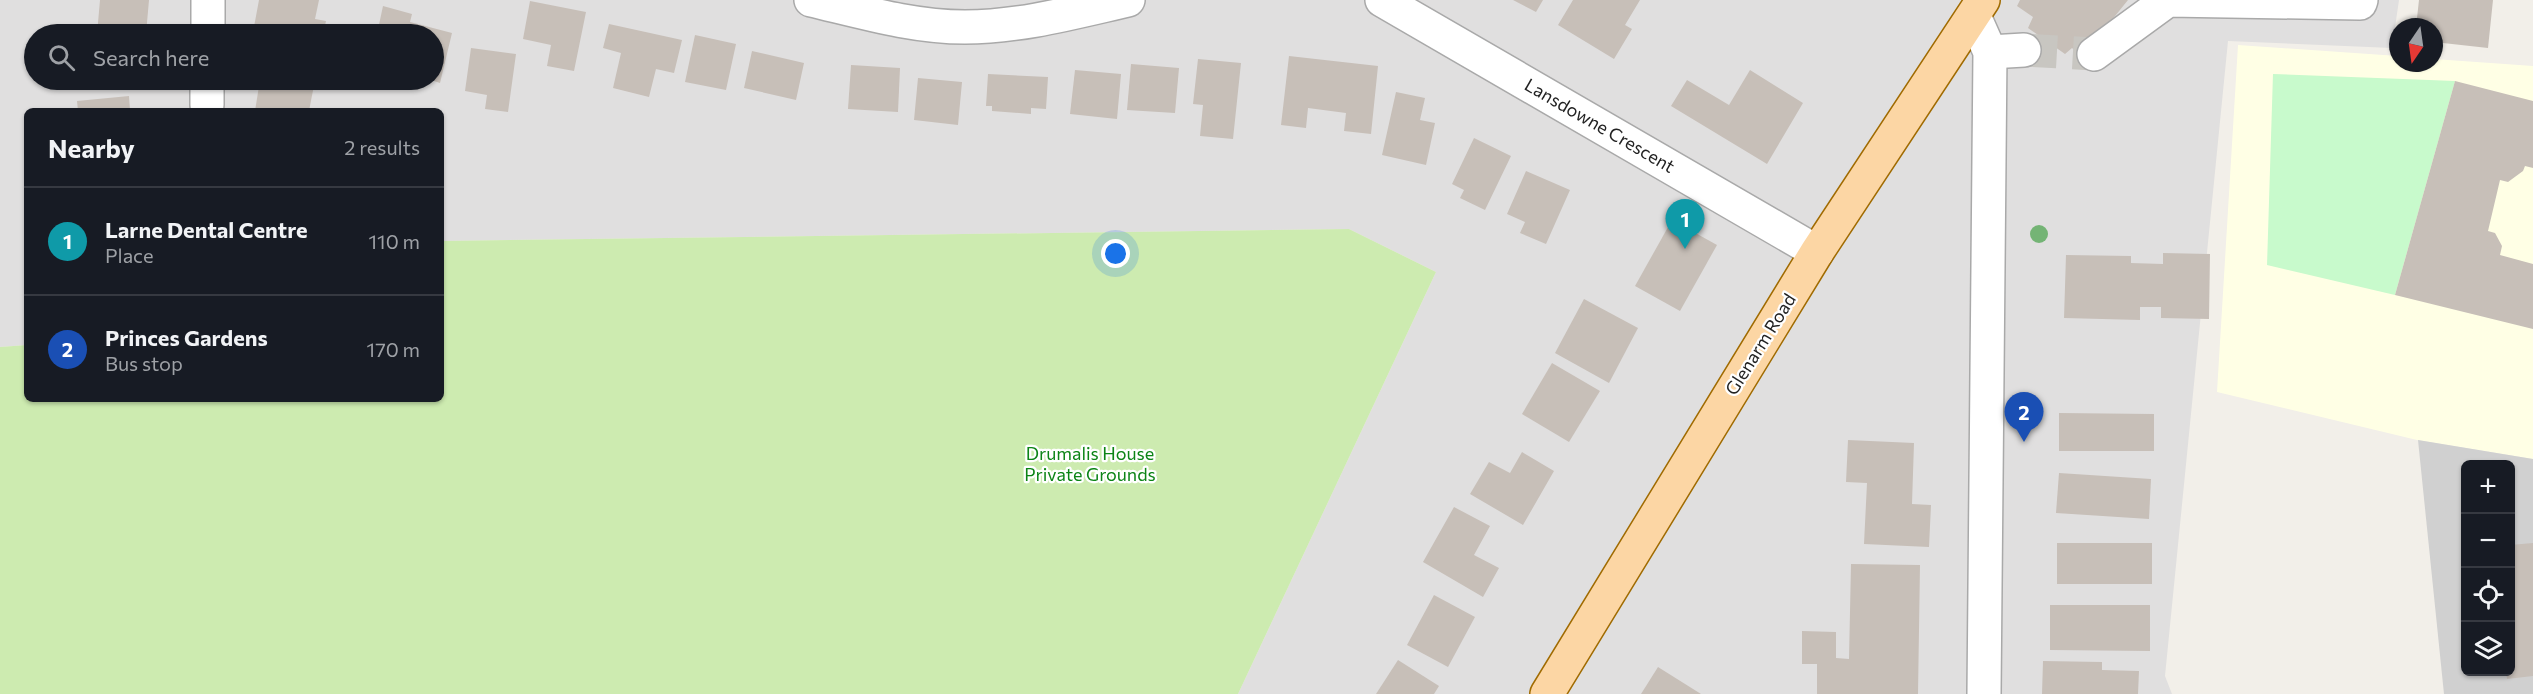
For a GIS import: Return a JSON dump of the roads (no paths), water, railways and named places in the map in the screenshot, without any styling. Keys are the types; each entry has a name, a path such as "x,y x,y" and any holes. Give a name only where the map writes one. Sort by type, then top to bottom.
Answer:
{"main road":[{"name":"Glenarm Road","path":"1547,694 1817,252 1979,8"}],"street":[{"path":"208,0 208,24"},
{"path":"811,0 897,20 966,27 1027,22 1128,0"},
{"name":"Lansdowne Crescent","path":"1382,0 1817,252"},
{"path":"2094,54 2168,0 2360,3 2361,0"},
{"path":"1979,8 1990,52 1984,694"},
{"path":"1990,52 2024,50"}],"tunnel":[{"path":"2024,50 2094,54"}],"place":[{"name":"Larne Dental Centre","path":"1685,249"},
{"name":"Princes Gardens","path":"2024,442"}],"park label":[{"name":"Drumalis House Private Grounds","path":"1090,463"}]}
